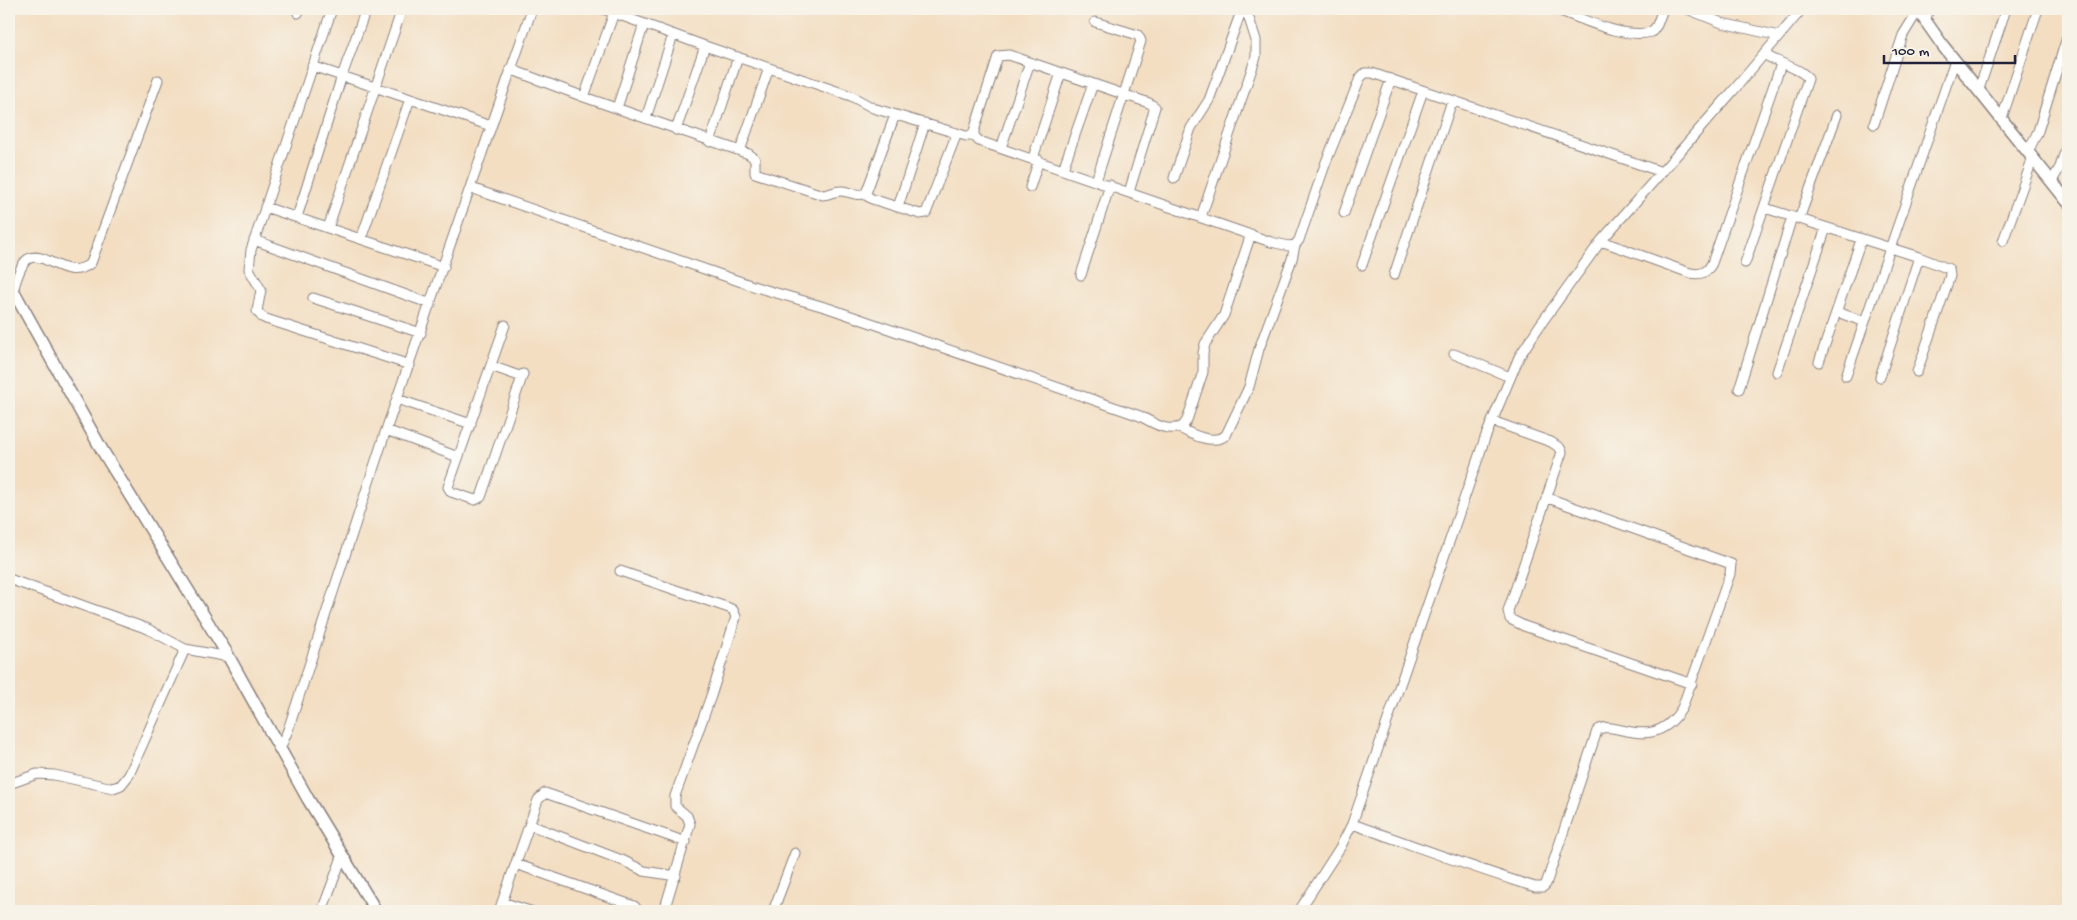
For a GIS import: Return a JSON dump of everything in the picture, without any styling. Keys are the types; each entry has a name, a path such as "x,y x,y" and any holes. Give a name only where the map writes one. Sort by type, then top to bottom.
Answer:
{"street":[{"path":"332,9 254,240 249,264 251,274 260,290 257,307 262,317 410,365"},
{"path":"297,217 342,76 366,9"},
{"path":"328,228 402,9"},
{"path":"280,749 288,730 386,430 532,9"},
{"path":"603,9 852,96 870,106 895,115 957,134 974,136 979,141 1280,244 1295,245"},
{"path":"1174,178 1191,128 1209,100 1242,9"},
{"path":"1201,217 1256,57 1256,40 1246,9"},
{"path":"1555,9 1619,32 1633,34 1652,32 1663,9"},
{"path":"1687,9 1722,23 1779,36"},
{"path":"1299,911 1341,846 1352,824 1492,422 1510,377 1530,339 1601,241 1802,9"},
{"path":"1874,124 1903,35 1919,9 1955,60 2068,202"},
{"path":"1925,20 1929,9"},
{"path":"1979,89 2006,9"},
{"path":"2002,118 2038,9"},
{"path":"584,97 614,13"},
{"path":"1095,22 1140,37 1141,43 1096,180"},
{"path":"617,108 644,24"},
{"path":"2003,241 2068,34"},
{"path":"646,118 673,35"},
{"path":"676,130 705,46"},
{"path":"1745,263 1808,79 1802,72 1781,64 1764,54"},
{"path":"974,136 998,56 1009,55 1094,84 1152,105 1156,110 1129,192"},
{"path":"710,142 738,57"},
{"path":"1846,376 1955,60"},
{"path":"1001,148 1030,62"},
{"path":"1601,241 1690,274 1706,272 1712,263 1781,64"},
{"path":"312,66 491,126"},
{"path":"740,151 768,68"},
{"path":"510,69 676,130 740,151 755,158 754,171 758,174 823,195 842,191 864,194 872,199 920,214 927,212 957,134"},
{"path":"471,188 756,287 816,304 944,347 1140,416 1156,425 1180,428 1193,434 1220,439 1226,436 1251,382 1259,349 1326,162 1360,78 1368,72 1662,172"},
{"path":"1030,188 1036,159 1061,73"},
{"path":"1344,213 1391,79"},
{"path":"158,80 90,263 79,270 70,270 32,257 24,263 11,287 102,450 229,658 372,909"},
{"path":"1063,169 1094,84"},
{"path":"1362,264 1423,90"},
{"path":"361,239 410,99"},
{"path":"1394,275 1452,101"},
{"path":"864,194 895,115"},
{"path":"1738,389 1796,218 1837,115"},
{"path":"898,207 925,123"},
{"path":"2052,181 2060,167 2068,142"},
{"path":"1081,275 1110,186"},
{"path":"265,207 444,267"},
{"path":"1765,208 1946,267 1950,272 1917,372"},
{"path":"1777,372 1826,228"},
{"path":"1180,428 1185,424 1201,378 1204,344 1224,315 1251,234"},
{"path":"254,240 431,304"},
{"path":"1819,362 1861,240"},
{"path":"1880,377 1919,257"},
{"path":"313,298 420,334"},
{"path":"1837,312 1865,322"},
{"path":"491,366 523,376 482,494 479,499 475,500 451,492 449,489 458,457 505,325"},
{"path":"1454,354 1510,377"},
{"path":"397,399 471,424"},
{"path":"1492,422 1551,442 1560,448 1562,452 1548,498 1508,611 1510,619 1524,626 1692,684"},
{"path":"386,430 458,457"},
{"path":"1352,824 1446,858 1535,887 1543,887 1546,884 1597,731 1607,726 1643,734 1660,729 1679,714 1692,684 1730,574 1731,564 1548,498"},
{"path":"620,571 729,608 733,610 736,618 711,696 674,799 675,806 690,819 690,824 664,911"},
{"path":"9,579 148,630 185,649 229,658"},
{"path":"9,784 37,774 54,775 113,788 121,785 129,775 185,649"},
{"path":"530,911 501,907 540,796 548,793 686,842"},
{"path":"530,825 624,861 644,871 676,876"},
{"path":"773,911 795,853"},
{"path":"322,911 342,857"},
{"path":"516,864 634,906 640,911"}]}
